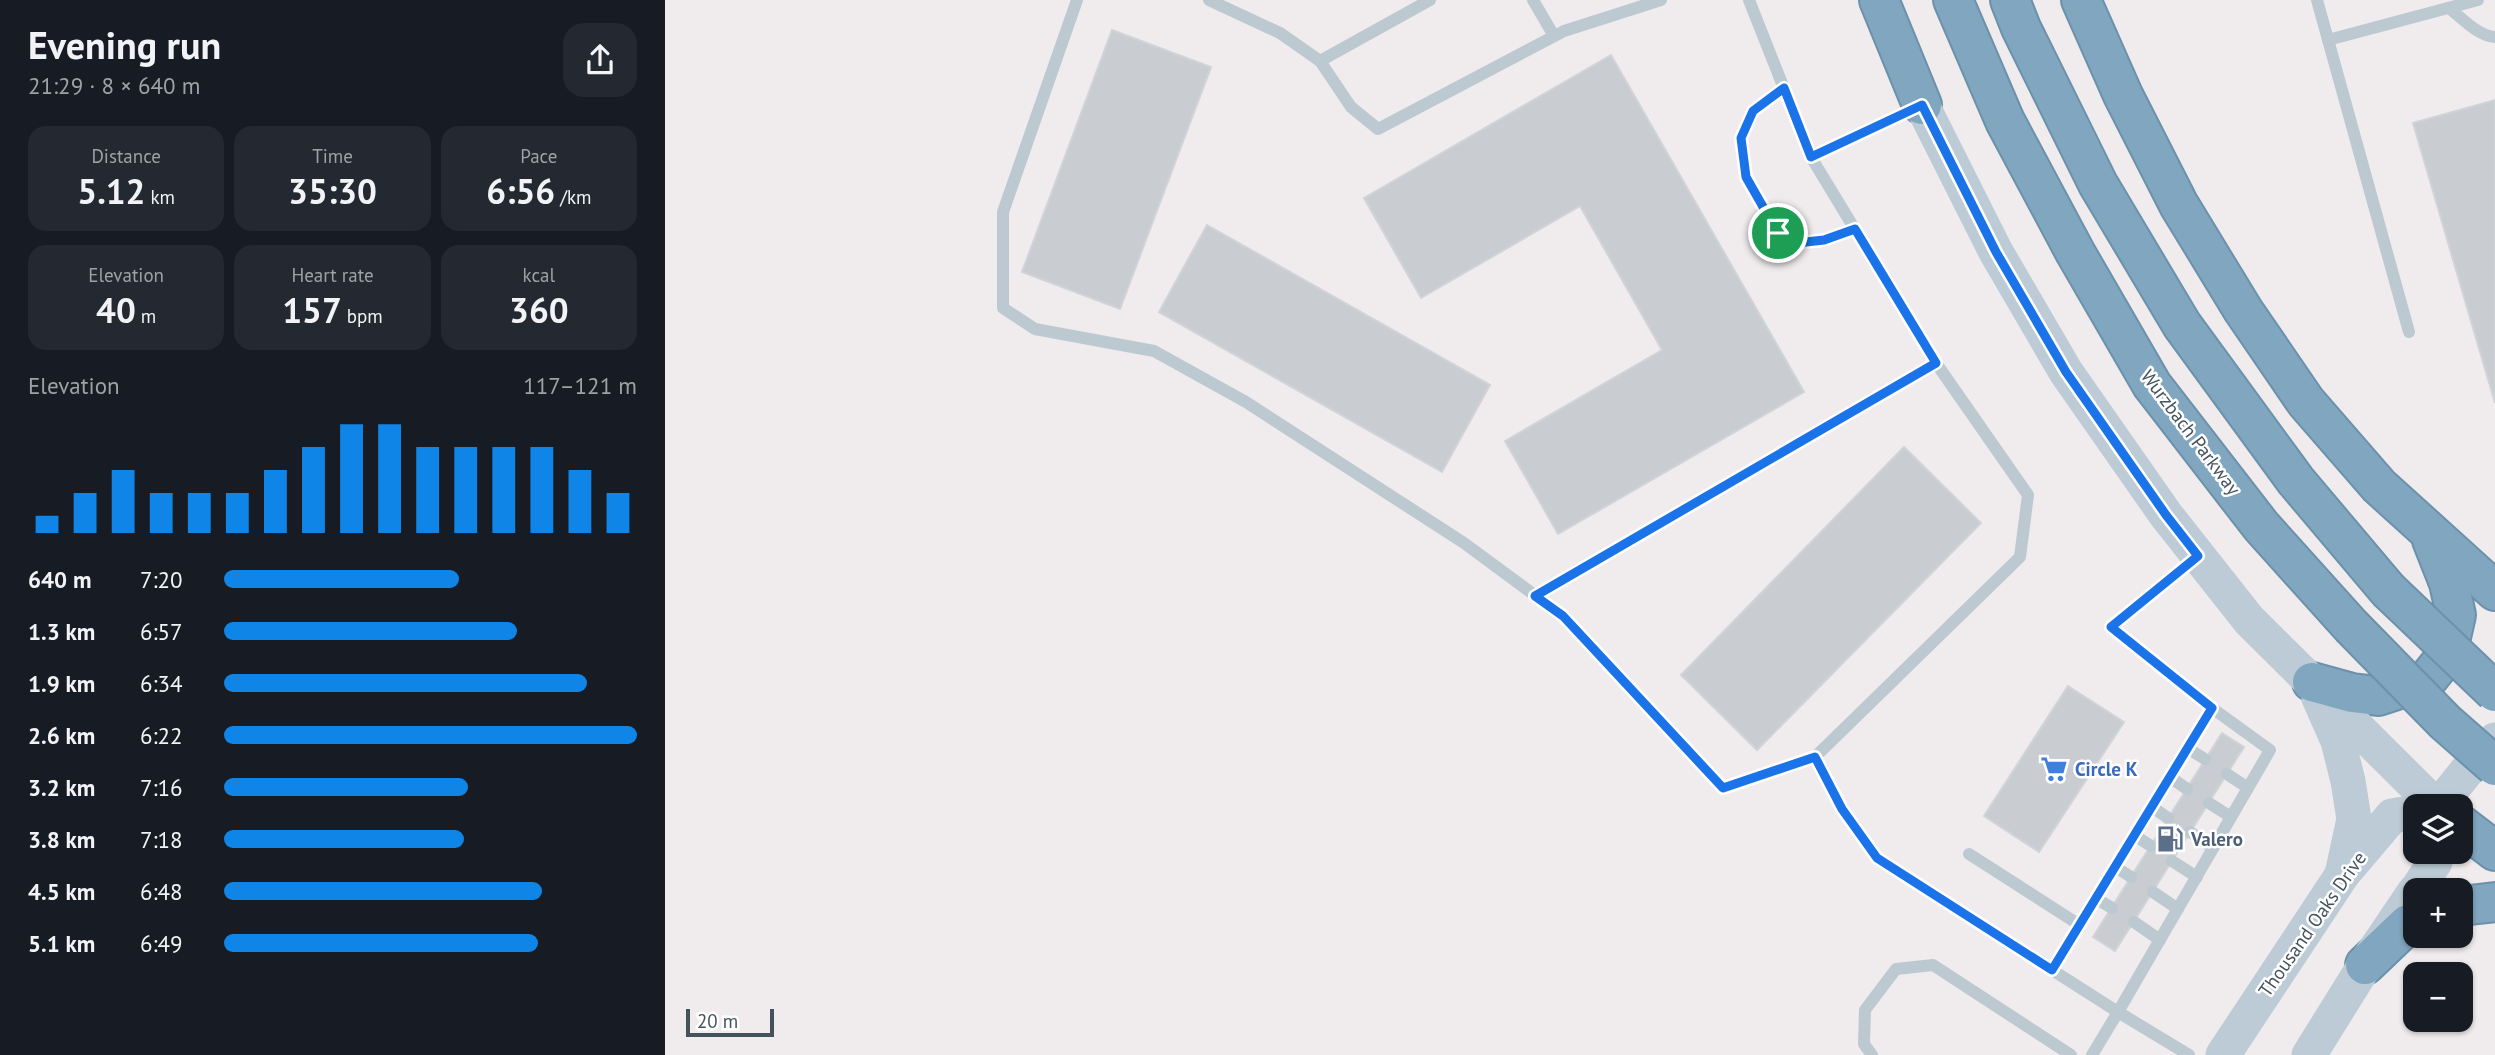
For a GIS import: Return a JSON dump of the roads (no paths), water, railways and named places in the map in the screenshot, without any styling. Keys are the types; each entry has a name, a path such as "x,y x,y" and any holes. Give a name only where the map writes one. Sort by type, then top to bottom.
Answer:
{"highway":[{"path":"1879,0 1922,105"},
{"name":"Wurzbach Parkway","path":"1953,0 2005,121 2075,252 2152,385 2261,526 2351,626 2445,722 2495,766"},
{"path":"2010,0 2021,28 2098,184 2182,325 2296,481 2388,590 2495,692"},
{"path":"2081,0 2123,94 2179,205 2243,310 2306,402 2379,486 2495,591"},
{"path":"2429,531 2486,558 2495,559"},
{"path":"2312,682 2352,693 2378,696 2427,680 2447,655 2456,615 2449,583 2429,531"},
{"path":"2473,834 2495,851"},
{"path":"2473,905 2495,902"},
{"path":"2365,964 2403,929"}],"main road":[{"path":"1922,105 1996,252 2066,372 2166,515 2249,620 2424,794"},
{"path":"2312,682 2338,741 2354,819 2342,875"},
{"path":"2448,794 2495,740"},
{"name":"Thousand Oaks Drive","path":"2223,1055 2342,875 2392,816 2403,814"},
{"path":"2309,1055 2403,909"}],"lane":[{"path":"1077,0 1003,212 1003,308 1035,329 1154,351 1247,402 1464,543 1563,616 1723,788 1815,757 2019,557 2028,495 1936,363 1811,157 1749,0"},
{"path":"1209,0 1280,33 1320,61 1351,107 1378,129 1554,36 1661,0"},
{"path":"1320,61 1430,0"},
{"path":"1533,0 1554,36"},
{"path":"2317,0 2409,332"},
{"path":"2328,40 2478,0"},
{"path":"2449,8 2474,28 2495,37"},
{"path":"1784,88 1753,111 1741,138 1746,177 1778,233 1797,243 1824,240 1855,229"},
{"path":"1811,157 1922,105"},
{"path":"1535,596 1936,363"},
{"path":"2092,1055 2270,750 2212,708 2111,627 2198,556"},
{"path":"2052,970 2212,708"},
{"path":"2187,748 2205,760"},
{"path":"1815,757 1842,809 1877,858 2189,1055"},
{"path":"2227,774 2248,788"},
{"path":"2169,777 2187,789"},
{"path":"2209,803 2231,817"},
{"path":"2152,807 2168,818"},
{"path":"2190,832 2213,848"},
{"path":"2134,835 2151,846"},
{"path":"1969,854 2078,924"},
{"path":"2172,861 2197,877"},
{"path":"2114,866 2131,877"},
{"path":"2153,892 2178,909"},
{"path":"2095,898 2112,908"},
{"path":"2134,922 2160,940"},
{"path":"1872,1055 1864,1044 1865,1010 1896,969 1933,965 2071,1055"}],"place":[{"name":"Circle K","path":"2054,769"},
{"name":"Valero","path":"2170,839"}]}
